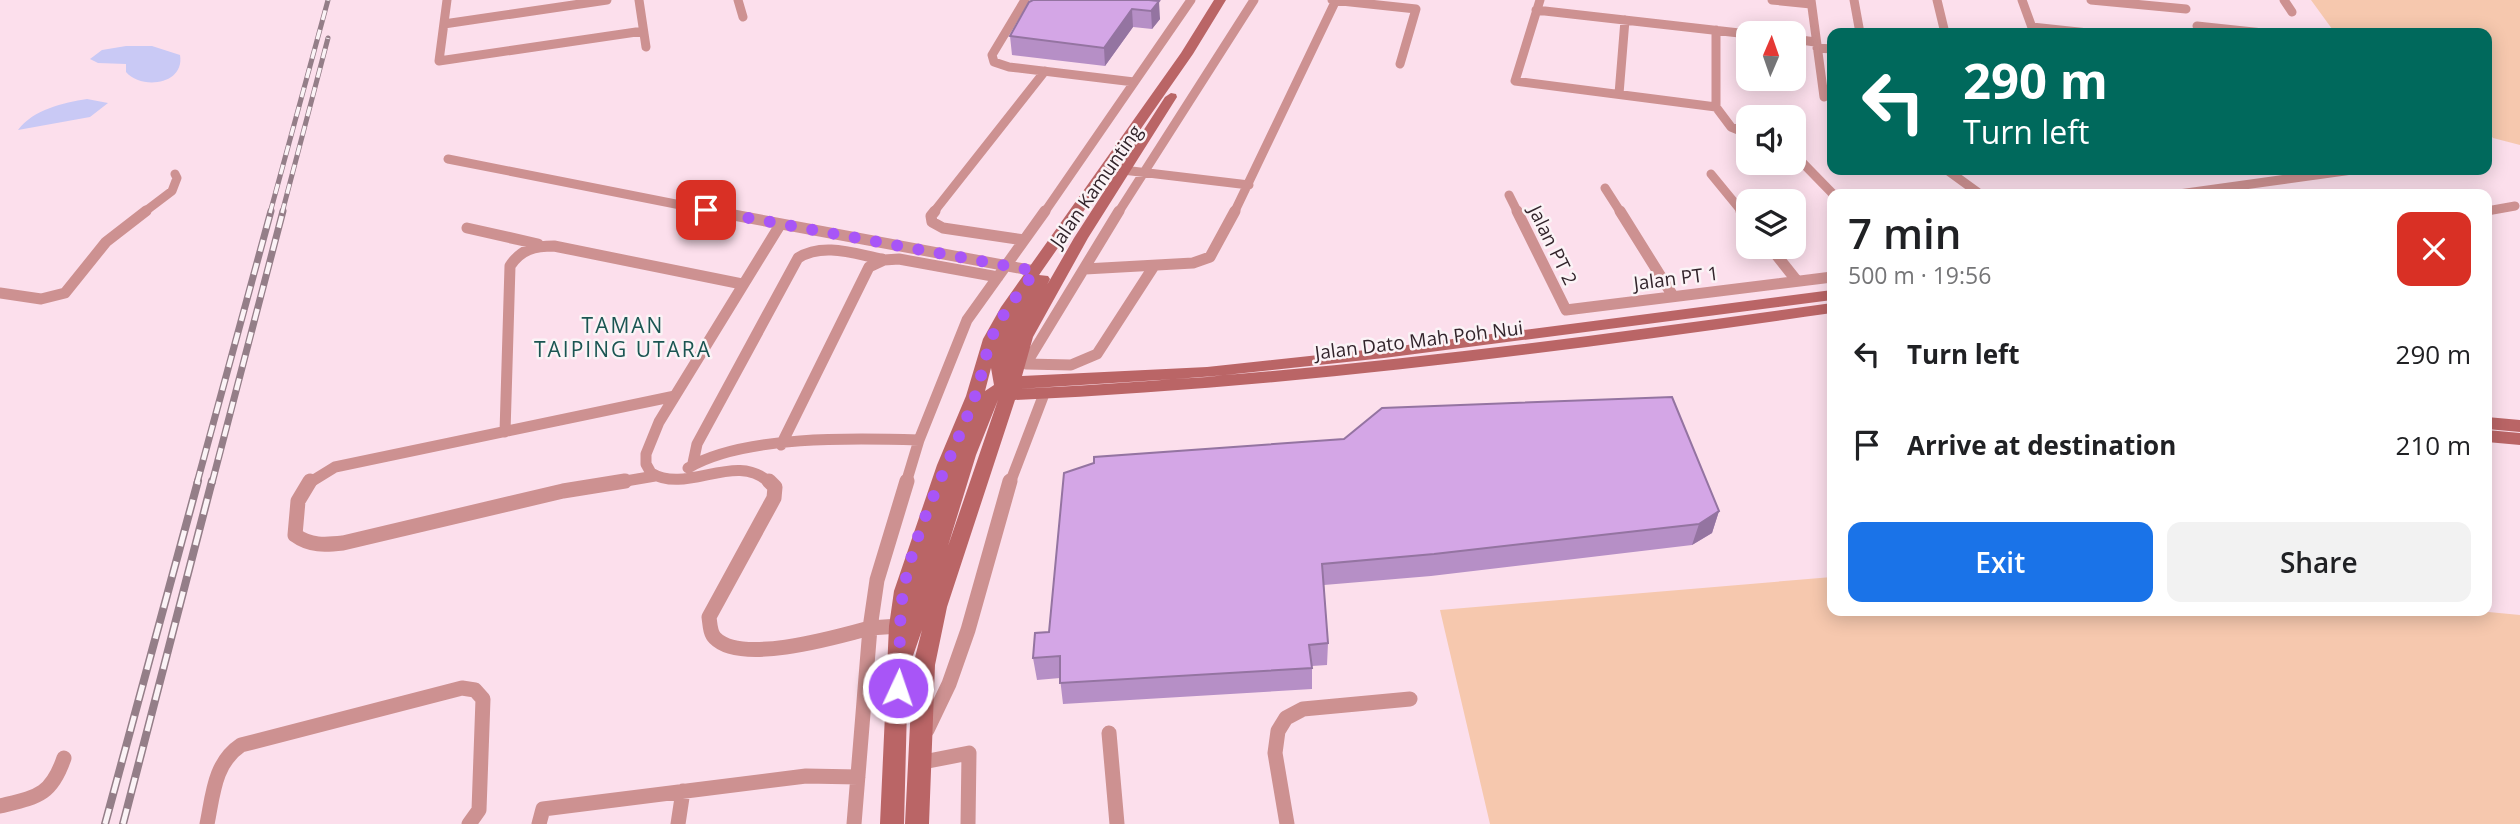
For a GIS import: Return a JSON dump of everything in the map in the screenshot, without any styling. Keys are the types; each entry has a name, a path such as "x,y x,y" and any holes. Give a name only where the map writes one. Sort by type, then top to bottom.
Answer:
{"main road":[{"name":"Jalan Kamunting","path":"892,824 895,712 900,666 899,626 904,591 946,465 975,396 991,339 1009,307 1187,54 1220,0"},
{"name":"Jalan Kamunting","path":"917,824 924,666 937,607 1025,337 1044,299 1123,170 1233,0"},
{"path":"900,666 967,455 992,395 1007,388 999,368 1008,341 1044,276 1048,254"},
{"name":"Jalan Dato Mah Poh Nui","path":"1007,388 1358,356 1827,296"},
{"name":"Jalan Dato Mah Poh Nui","path":"1007,388 1044,394 1210,385 1378,368 1827,309"},
{"path":"2492,423 2520,426"},
{"path":"2492,436 2520,439"}],"street":[{"path":"447,0 439,61 643,31"},
{"path":"444,24 607,0"},
{"path":"639,0 646,47"},
{"path":"738,0 743,17"},
{"path":"1025,0 992,59 1009,67 1135,82"},
{"path":"854,824 870,628 877,580 919,439 967,320 1080,163 1191,0"},
{"path":"1154,266 1097,354 1071,365 1026,364 1143,173 1254,0"},
{"path":"1085,269 1193,263 1210,257 1249,185 1334,0 1387,3 1416,9 1400,64"},
{"path":"1540,0 1515,80 1716,107"},
{"path":"1772,0 1811,2 1824,97"},
{"path":"1854,0 1859,28"},
{"path":"1937,0 1944,28"},
{"path":"2022,0 2032,28"},
{"path":"2091,0 2186,9"},
{"path":"2182,0 2198,28"},
{"path":"2284,0 2292,12"},
{"path":"1536,10 1736,32"},
{"path":"1619,94 1625,20"},
{"path":"1716,30 1716,107 1731,127 1736,129"},
{"path":"1806,42 1827,48"},
{"path":"1024,240 943,228 932,222 931,216 1045,71"},
{"path":"448,159 880,243 1002,271"},
{"path":"1806,166 1828,189"},
{"path":"1123,170 1249,185"},
{"path":"0,293 45,300 65,293 115,233 172,191 177,178 175,174"},
{"path":"1711,174 1736,205"},
{"path":"1954,175 1973,189"},
{"path":"2215,189 2316,175"},
{"path":"1605,188 1673,296"},
{"name":"Jalan PT 2","path":"1509,195 1566,310"},
{"path":"2492,210 2515,206"},
{"path":"655,476 647,469 648,449 675,396 780,225"},
{"path":"467,228 742,284"},
{"path":"862,256 880,243"},
{"path":"505,432 510,266 520,252 542,245"},
{"path":"682,477 693,463 697,444 798,258 810,250 884,260 907,260 1002,271 1035,271"},
{"path":"1780,259 1797,281"},
{"path":"781,445 863,274 869,267 884,260"},
{"name":"Jalan PT 1","path":"1566,310 1827,278"},
{"path":"968,824 968,753 919,756 968,630 1008,487 1044,394"},
{"path":"675,396 335,467 304,486 296,500 295,535 303,542 323,545 342,543 564,491 655,476 682,477 746,470 760,472 775,486 774,498 709,617 710,629 716,640 727,646 744,649 824,641 870,628 899,626"},
{"path":"693,463 717,453 844,438 919,439"},
{"path":"207,824 222,760 229,751 462,688 475,690 483,699 479,810 469,824"},
{"path":"1287,824 1275,753 1278,731 1286,718 1303,709 1410,699"},
{"path":"1109,733 1116,824"},
{"path":"0,806 50,790 56,783 64,758"},
{"path":"539,824 543,809 806,776 858,777"},
{"path":"678,824 683,792"}],"shaded area":[{"path":"2311,0 2520,0 2520,145 2492,137 2492,28 2331,28"},
{"path":"1827,577 1827,616 2492,616 2492,612 2520,615 2520,824 1490,824 1440,610"}],"water":[{"path":"152,46 180,55 180,65 176,73 169,78 151,82 133,78 126,72 126,64 98,63 90,59 102,50"},
{"path":"87,99 108,103 90,117 18,130 41,112"}],"building":[{"path":"1159,1 1151,11 1132,9 1104,48 1010,36 1029,2"},
{"path":"1672,397 1719,511 1699,524 1322,564 1328,643 1309,645 1312,668 1060,683 1060,656 1033,658 1035,633 1049,632 1064,473 1094,463 1094,457 1344,439 1382,408"}],"railway":[{"path":"270,213 328,0"},
{"path":"282,213 328,38"},
{"path":"197,483 271,211"},
{"path":"212,483 283,211"},
{"path":"105,824 198,481"},
{"path":"123,824 212,481"}],"district":[{"name":"TAMAN TAIPING UTARA","path":"623,338"}],"route":[{"path":"706,210 1035,271 1009,307 991,339 975,396 946,465 912,562 899,626 898,688"}]}
